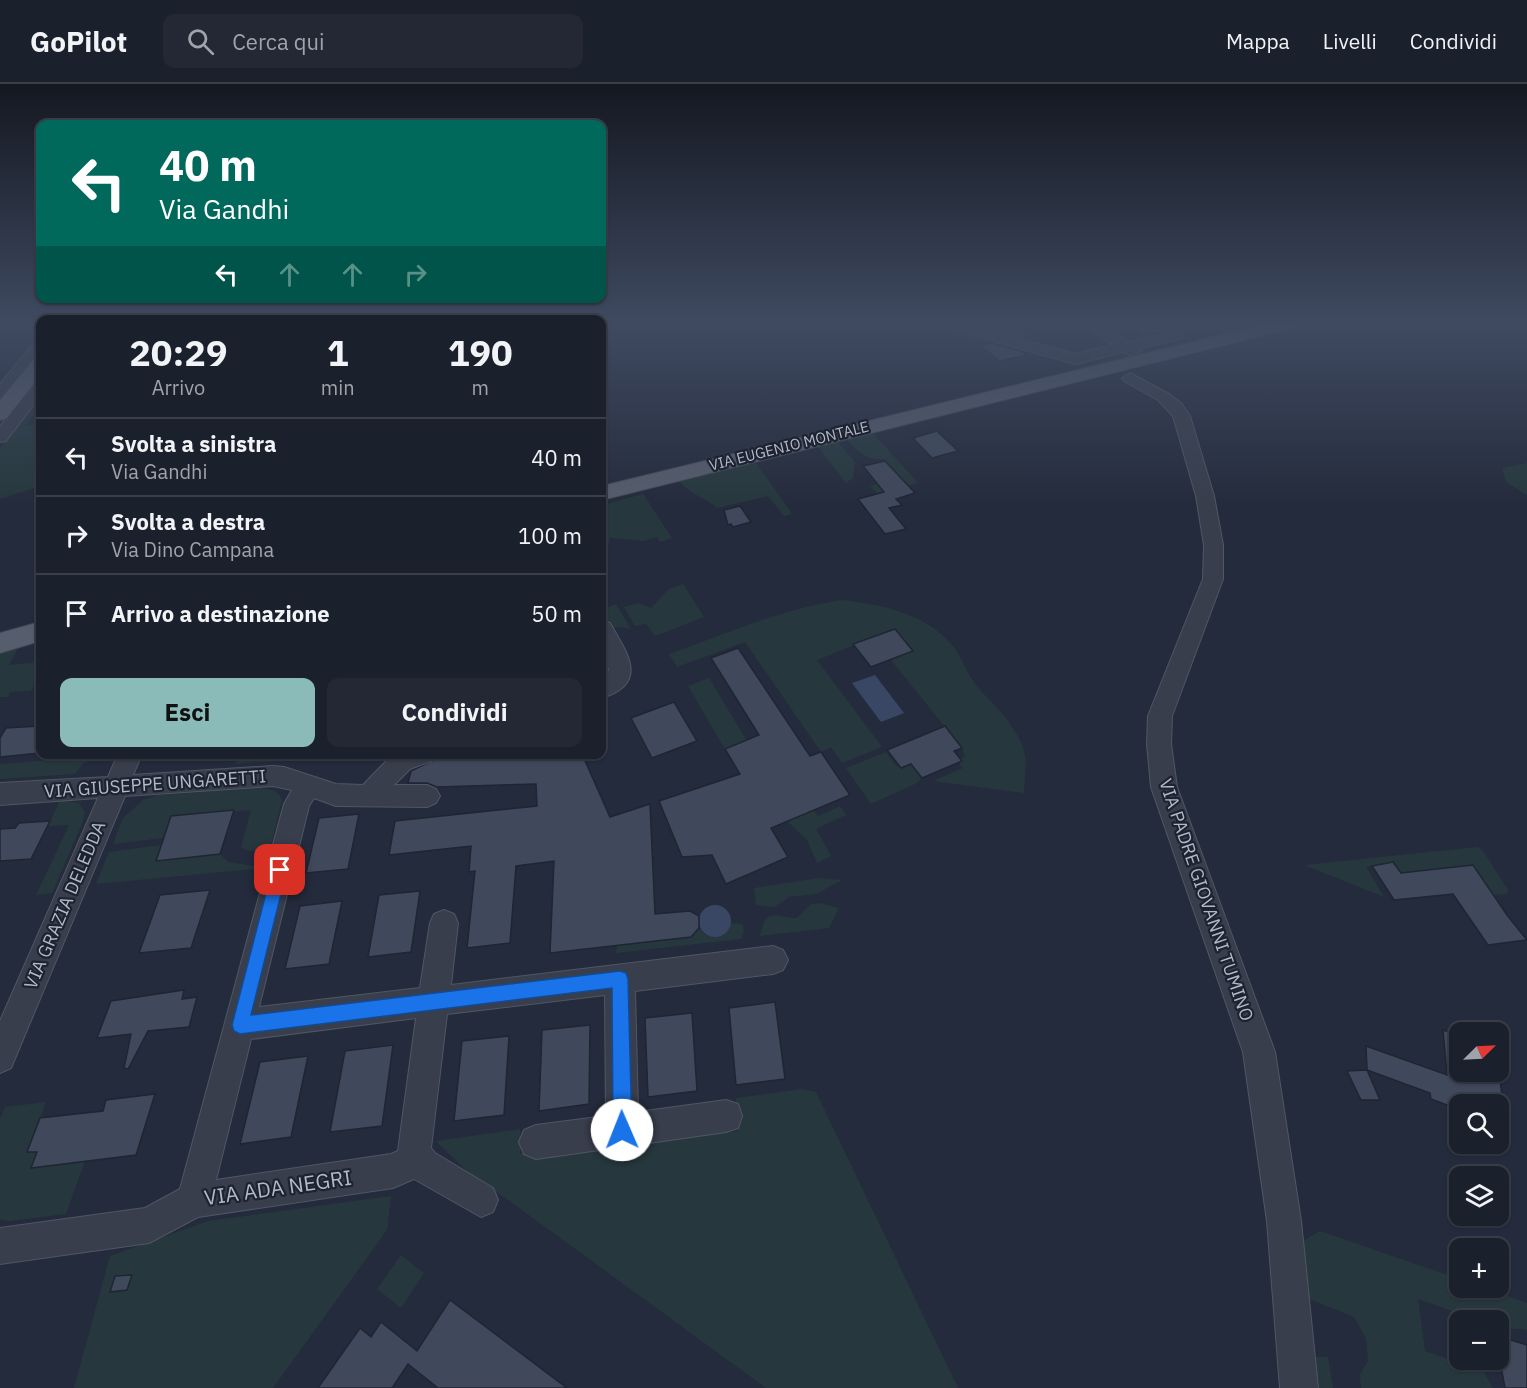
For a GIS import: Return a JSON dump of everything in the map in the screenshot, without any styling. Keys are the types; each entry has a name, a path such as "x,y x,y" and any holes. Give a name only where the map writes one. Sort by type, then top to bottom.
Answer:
{"main road":[{"path":"0,414 24,384"},
{"name":"VIA EUGENIO MONTALE","path":"606,491 1069,384"},
{"path":"0,634 36,631"},
{"path":"0,643 36,632"}],"street":[{"name":"VIA PADRE GIOVANNI TUMINO","path":"1152,384 1179,410 1197,467 1213,532 1216,558 1213,579 1160,716 1159,744 1164,787 1259,1052 1284,1221 1299,1388"},
{"path":"0,437 36,391"},
{"path":"606,636 621,667 621,677 614,685 606,688"},
{"name":"VIA GRAZIA DELEDDA","path":"0,1057 128,759"},
{"path":"370,794 411,759"},
{"name":"VIA GIUSEPPE UNGARETTI","path":"0,794 273,776 284,777 336,795 427,796"},
{"path":"194,1200 297,804 308,786"},
{"path":"444,923 414,1148 417,1160 481,1200"},
{"path":"240,1025 773,960"},
{"path":"620,979 622,1130"},
{"path":"536,1142 726,1116"},
{"name":"VIA ADA NEGRI","path":"0,1246 149,1225 194,1200 393,1171 417,1160"}],"shaded area":[{"path":"36,401 36,411 26,425 36,425 36,487 0,499 0,448"},
{"path":"872,432 918,483 878,494 870,486 899,476 884,459 867,457 846,439"},
{"path":"837,441 855,462 853,478 846,483 817,446"},
{"path":"755,461 792,514 784,516 768,496 717,508 687,489 679,480"},
{"path":"1527,463 1527,495 1506,482 1502,468"},
{"path":"643,494 672,538 660,542 657,537 644,541 610,538 606,549 606,504"},
{"path":"683,584 704,617 655,636 646,624 635,626 624,607 638,603 651,608 669,589"},
{"path":"841,600 871,604 916,618 930,625 953,646 976,685 1018,736 1026,761 1024,793 933,781 963,768 956,760 965,757 962,748 891,660 913,651 895,629 817,660 882,747 842,763 831,747 821,752 745,642 677,667 669,654 797,609"},
{"path":"616,604 631,629 619,627 610,629 606,620 606,608"},
{"path":"18,648 9,665 36,662 36,682 31,691 10,692 8,697 0,697 0,653"},
{"path":"709,678 759,761 734,745 725,749 688,686"},
{"path":"886,752 896,766 901,768 911,764 922,778 915,784 871,804 846,768"},
{"path":"93,759 82,764 75,774 0,779 0,764"},
{"path":"237,759 280,759 279,761 235,764"},
{"path":"261,788 276,791 282,799 270,850 249,851 241,847 251,810 171,816 163,838 113,844 123,818 143,800 159,795"},
{"path":"60,800 79,803 85,813 52,893 36,895 69,825 48,826"},
{"path":"840,806 846,815 816,829 831,856 817,863 807,840 787,821 813,810 818,816"},
{"path":"161,845 156,861 220,854 228,862 265,868 96,884 109,852"},
{"path":"1477,847 1483,851 1508,890 1507,894 1493,895 1473,865 1401,873 1393,862 1366,867 1384,897 1304,865"},
{"path":"819,878 842,880 816,894 789,897 774,907 756,905 754,888"},
{"path":"820,903 839,908 829,928 760,936 762,926 769,917 773,915 797,918 811,904"},
{"path":"731,923 743,924 744,932 741,939 616,953 617,946 691,937 699,928 705,934 721,935"},
{"path":"802,1089 816,1092 958,1388 766,1388 511,1202 475,1179 436,1141 520,1129 520,1153 738,1131 736,1098"},
{"path":"46,1102 27,1152 37,1152 31,1168 85,1161 66,1214 9,1221 0,1219 0,1119 5,1107"},
{"path":"391,1196 387,1230 273,1388 74,1388 110,1256 208,1221"},
{"path":"1320,1231 1449,1276 1449,1298 1509,1297 1527,1303 1527,1330 1509,1329 1509,1310 1449,1310 1418,1299 1425,1351 1449,1359 1449,1370 1483,1371 1493,1388 1361,1388 1360,1374 1368,1361 1366,1338 1354,1317 1309,1299 1303,1241"},
{"path":"401,1255 424,1273 401,1308 377,1289"},
{"path":"1313,1357 1328,1357 1333,1388 1316,1388"}],"water":[{"path":"875,675 904,713 881,722 852,683"},
{"path":"715,905 726,910 731,921 726,932 715,937 704,932 699,921 704,910"}],"building":[{"path":"937,431 958,451 932,458 913,438"},
{"path":"885,461 915,493 896,499 902,505 889,508 906,529 885,534 858,499 884,492 863,466"},
{"path":"740,506 751,522 733,527 731,524 728,525 724,510"},
{"path":"895,629 913,651 871,667 853,644"},
{"path":"738,648 810,756 821,752 850,795 771,828 788,857 726,884 712,855 682,857 659,801 740,774 725,749 759,735 711,658"},
{"path":"674,702 697,741 652,758 631,718"},
{"path":"36,726 36,753 0,757 0,738 6,728"},
{"path":"945,726 962,748 954,751 962,761 922,778 911,764 901,768 887,750"},
{"path":"436,759 584,759 610,817 650,804 655,914 690,911 699,916 699,928 691,937 550,953 554,861 516,866 510,943 467,948 475,871 469,872 471,846 389,855 395,821 537,806 536,784 437,787 427,783 408,783 411,771"},
{"path":"234,810 220,854 156,861 171,816"},
{"path":"359,814 348,869 306,873 319,818"},
{"path":"50,821 31,859 0,861 0,829 15,828 19,823"},
{"path":"1393,862 1401,873 1473,865 1527,940 1488,945 1453,894 1394,900 1372,866"},
{"path":"210,890 191,948 139,953 160,895"},
{"path":"420,891 411,952 368,957 379,895"},
{"path":"342,901 329,964 285,969 300,906"},
{"path":"184,990 182,999 197,997 189,1027 148,1031 128,1069 124,1068 131,1034 97,1038 111,1001"},
{"path":"775,1002 785,1079 736,1085 729,1008"},
{"path":"692,1013 697,1091 648,1097 645,1018"},
{"path":"590,1025 589,1104 539,1111 542,1030"},
{"path":"1443,1030 1449,1032 1449,1082 1500,1082 1502,1094 1449,1094 1449,1106 1431,1099 1430,1093 1367,1070 1366,1046 1447,1075"},
{"path":"509,1036 504,1115 454,1121 462,1041"},
{"path":"393,1045 382,1126 330,1132 345,1051"},
{"path":"308,1056 291,1137 240,1144 260,1062"},
{"path":"1367,1070 1380,1100 1361,1100 1347,1071"},
{"path":"155,1094 136,1155 31,1168 37,1152 27,1152 40,1118 103,1111 106,1100"},
{"path":"132,1275 127,1290 110,1292 115,1276"},
{"path":"450,1300 567,1388 438,1388 408,1364 392,1388 318,1388 360,1328 371,1337 381,1322 417,1351"},
{"path":"1509,1339 1527,1345 1527,1388 1505,1388 1502,1372 1499,1370 1509,1370"}],"route":[{"path":"280,870 240,1025 620,979 622,1130"}]}
